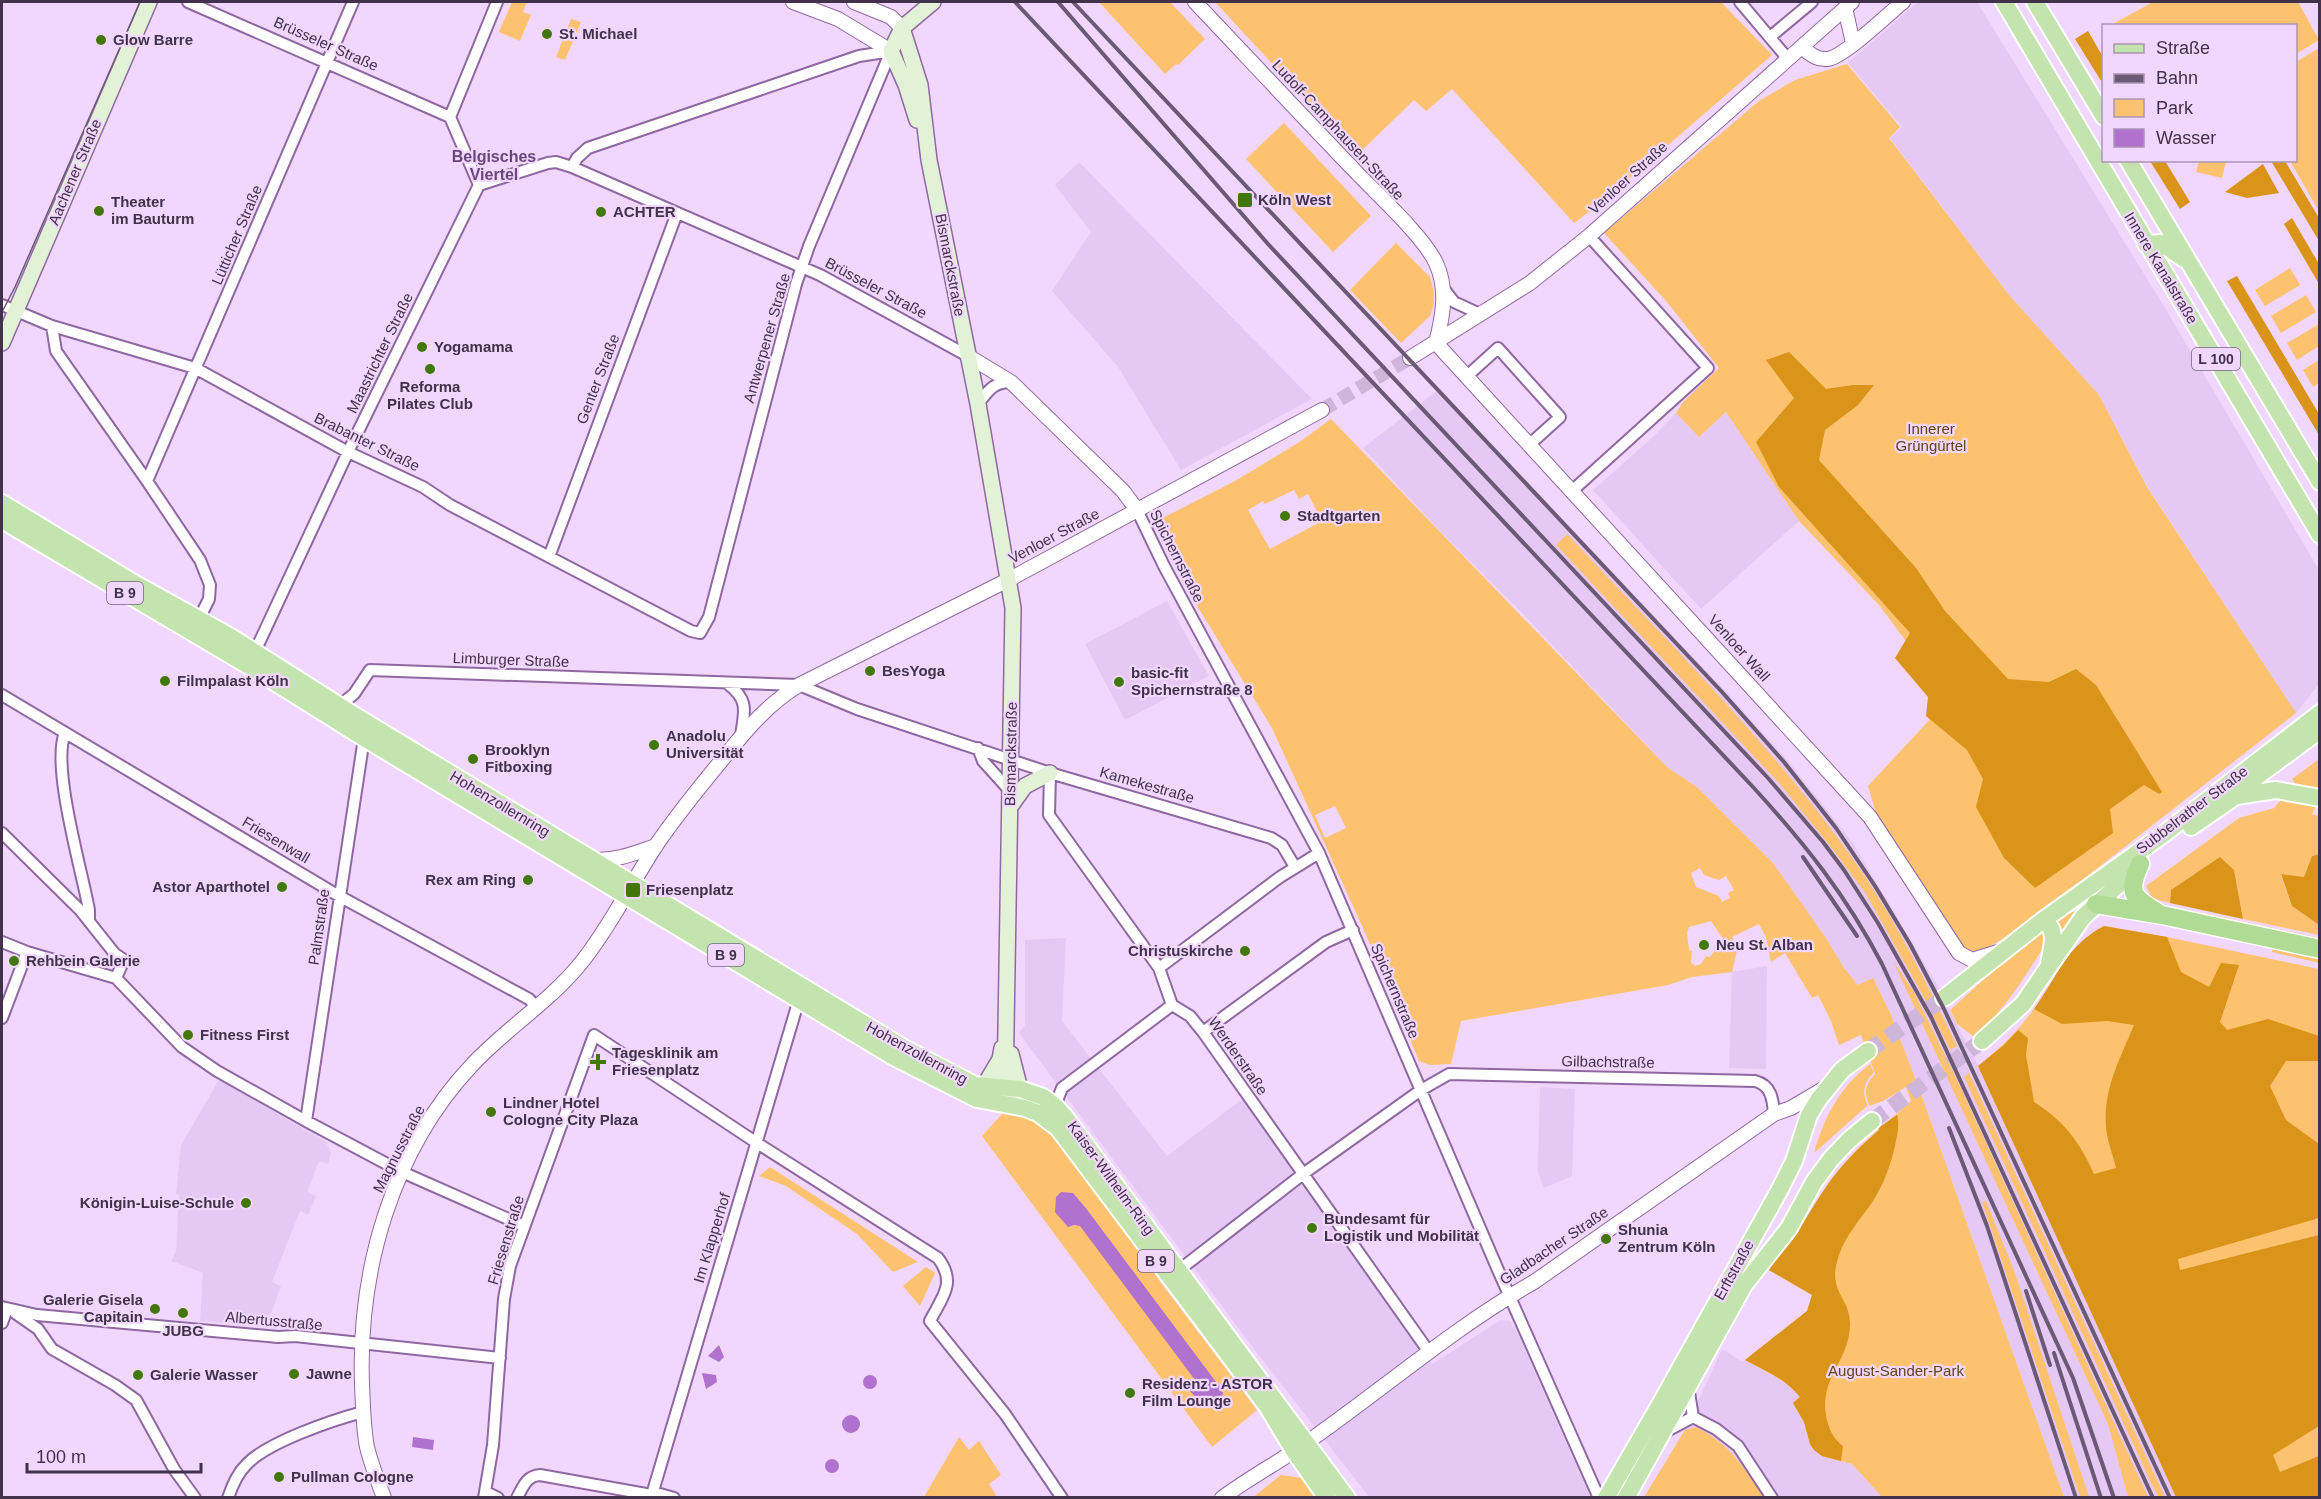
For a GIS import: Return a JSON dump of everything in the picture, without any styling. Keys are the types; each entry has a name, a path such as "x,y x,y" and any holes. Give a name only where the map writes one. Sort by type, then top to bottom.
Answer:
{"highway":[{"path":"2140,864 2133,881 2132,891 2140,902 2162,915"},
{"path":"2096,904 2162,915 2319,949"}],"main road":[{"name":"Aachener Straße","path":"2,343 149,2"},
{"path":"891,51 902,28 933,2"},
{"name":"Innere Kanalstraße","path":"2004,2 2319,535"},
{"path":"2035,2 2102,115"},
{"name":"Bismarckstraße","path":"902,28 920,85 929,160 1010,579 1013,608 1006,1030"},
{"name":"Bismarckstraße","path":"891,51 906,85 929,160"},
{"name":"Innere Kanalstraße","path":"2129,162 2319,482"},
{"path":"2146,244 2161,243 2192,265"},
{"name":"Hohenzollernring","path":"2,503 132,582 199,618 311,704 364,738 629,890 801,993 975,1085 1013,1089"},
{"name":"Hohenzollernring","path":"2,520 340,706 594,860 629,890"},
{"name":"Subbelrather Straße","path":"2063,905 2174,825 2319,713"},
{"name":"Subbelrather Straße","path":"2096,904 2140,864 2236,796 2259,775 2319,730"},
{"path":"1010,799 1025,786 1050,773"},
{"path":"2236,796 2276,790 2319,798"},
{"path":"1944,998 2063,905 2096,904"},
{"path":"1982,1041 2023,1004 2083,917 2096,904"},
{"path":"2042,921 2049,924 2054,931 2049,967"},
{"name":"Hohenzollernring","path":"801,993 892,1056 977,1099 995,1104"},
{"path":"984,1086 1000,1059 1006,1030"},
{"path":"1006,1030 1013,1089 1012,1106"},
{"name":"Erftstraße","path":"1606,1497 1779,1191 1794,1161 1809,1115 1827,1087 1842,1070 1868,1051"},
{"name":"Kaiser-Wilhelm-Ring","path":"1013,1089 1043,1097 1056,1106 1267,1406 1300,1447 1347,1497"},
{"name":"Kaiser-Wilhelm-Ring","path":"995,1104 1038,1113 1058,1128 1174,1274"},
{"name":"Erftstraße","path":"1626,1497 1744,1285 1790,1228 1814,1182 1849,1140 1872,1121"},
{"name":"Kaiser-Wilhelm-Ring","path":"1300,1447 1327,1497"}],"street":[{"name":"Brüsseler Straße","path":"188,2 450,117"},
{"name":"Lütticher Straße","path":"147,481 354,2"},
{"path":"480,185 450,117 497,2"},
{"path":"793,2 838,19 891,51"},
{"path":"854,2 891,16 902,28"},
{"name":"Ludolf-Camphausen-Straße","path":"1195,2 1423,244 1436,261 1444,290 1442,319 1436,343"},
{"path":"1740,2 1788,58"},
{"path":"1770,37 1812,2"},
{"path":"1802,47 1818,58 1828,60 1842,53 1903,2"},
{"path":"1848,5 1853,43"},
{"name":"Venloer Straße","path":"1410,358 1530,283 1589,236 1848,5"},
{"path":"572,168 588,148 859,56 891,51"},
{"name":"Antwerpener Straße","path":"691,631 697,633 702,631 708,617 760,416 796,284 809,246 891,51"},
{"name":"Brüsseler Straße","path":"480,185 556,162 803,268 968,356 1011,382 1123,491 1137,510"},
{"name":"Maastrichter Straße","path":"252,659 273,609 348,452 480,185"},
{"name":"Genter Straße","path":"549,557 677,213"},
{"path":"1573,490 1708,368 1589,236"},
{"path":"1444,290 1454,302 1480,314"},
{"name":"Brabanter Straße","path":"2,305 52,326 195,369 348,452 423,487 450,505 691,631"},
{"path":"52,326 56,351 200,560 210,585 209,599 199,618"},
{"name":"Venloer Wall","path":"1436,343 1870,817 1959,953 1972,960 2009,948"},
{"path":"1466,377 1498,348 1560,417 1529,445"},
{"path":"978,404 992,386 1001,382 1011,382"},
{"name":"Venloer Straße","path":"799,685 1010,579 1322,410"},
{"name":"Spichernstraße","path":"1137,510 1164,566 1318,853 1599,1497"},
{"name":"Limburger Straße","path":"340,706 354,694 370,670 799,685"},
{"path":"728,684 742,695 744,702 741,736"},
{"path":"629,890 686,803 741,736 773,702 799,685"},
{"name":"Kamekestraße","path":"799,685 856,709 1050,773 1271,838 1282,845 1295,867"},
{"name":"Friesenwall","path":"2,695 339,896 529,999 537,1008"},
{"path":"311,704 334,709 340,706"},
{"path":"65,733 62,741 62,772 89,910 89,921"},
{"name":"Palmstraße","path":"306,1121 364,738"},
{"path":"978,748 983,761 1010,799"},
{"path":"1050,773 1050,815 1159,968 1172,1005 1062,1088 1056,1106"},
{"path":"2,833 89,921 115,954 124,960 116,978"},
{"path":"594,860 610,861 656,846"},
{"path":"1159,968 1295,867 1318,853"},
{"name":"Magnusstraße","path":"384,1497 367,1446 363,1412 362,1345 371,1267 384,1218 402,1172 436,1110 460,1079 485,1052 568,978 590,952 629,890"},
{"path":"1203,1032 1326,942 1353,930"},
{"path":"2,942 27,952 116,978 182,1047 197,1058 306,1121 402,1172 524,1226"},
{"path":"2,1018 27,952"},
{"name":"Im Klapperhof","path":"649,1497 801,993"},
{"name":"Werderstraße","path":"1172,1005 1190,1016 1203,1032 1429,1352"},
{"name":"Friesenstraße","path":"485,1495 494,1438 504,1299 510,1266 594,1035 757,1143"},
{"name":"Gilbachstraße","path":"1174,1274 1303,1174 1421,1089 1449,1074 1755,1081 1763,1083 1771,1094 1774,1114"},
{"name":"Gladbacher Straße","path":"1222,1497 1300,1447 1510,1295 1534,1282 1774,1114 1801,1103 1827,1087"},
{"path":"757,1143 939,1258 948,1272 949,1282 930,1321 998,1405 1062,1497"},
{"path":"2,1323 4,1308 38,1329 52,1349 115,1385 136,1400 174,1469 195,1497"},
{"name":"Albertusstraße","path":"4,1308 46,1316 258,1335 295,1336 500,1358"},
{"path":"43,1338 46,1316"},
{"path":"1688,1386 1693,1417"},
{"path":"228,1497 242,1470 266,1449 341,1418 363,1412"},
{"path":"1663,1433 1693,1417"},
{"path":"1693,1417 1716,1429 1738,1446 1772,1497"},
{"path":"517,1497 526,1481 533,1475 540,1475 646,1494 649,1497"},
{"path":"657,1497 660,1494 675,1497"},
{"path":"485,1495 498,1497"}],"shaded area":[{"path":"1918,2 1977,2 2165,308 2319,570 2319,684 2296,713 2147,486 2099,395 2009,295 1890,138 1902,127 1848,63"},
{"path":"2088,31 2102,55 2102,82 2075,39"},
{"path":"1079,162 1312,399 1181,470 1118,367 1052,291 1091,232 1055,185"},
{"path":"2151,162 2166,162 2190,202 2180,209"},
{"path":"2272,162 2286,162 2319,218 2319,241"},
{"path":"2263,164 2279,193 2247,198 2225,192"},
{"path":"2292,218 2319,264 2319,284 2284,224"},
{"path":"2237,276 2319,414 2319,435 2227,281"},
{"path":"1789,352 1826,389 1874,385 1858,405 1825,430 1819,460 1916,568 1945,611 2008,679 2049,682 2076,669 2096,685 2162,792 2159,794 2144,785 2110,809 2113,833 2035,888 2004,858 1976,807 1983,779 1967,750 1926,716 1928,697 1895,658 1910,633 1779,487 1756,442 1794,398 1766,360"},
{"path":"1438,390 1727,693 1788,761 1853,843 1937,985 1978,1066 2176,1497 2064,1497 1920,1091 1891,1015 1873,978 1858,985 1773,863 1697,787 1668,768 1363,448"},
{"path":"1726,412 1799,521 1701,609 1593,490 1653,437 1676,413 1699,437"},
{"path":"1167,601 1209,676 1125,720 1085,644"},
{"path":"2320,854 2319,925 2292,906 2281,874 2304,877 2312,856"},
{"path":"2220,857 2234,870 2243,919 2170,903 2171,890"},
{"path":"2104,926 2167,937 2181,972 2209,987 2221,963 2239,965 2220,1022 2227,1030 2268,1019 2319,1036 2319,1061 2286,1061 2270,1086 2286,1120 2319,1144 2319,1218 2178,1259 2180,1270 2319,1235 2319,1426 2273,1455 2280,1472 2319,1456 2319,1497 2176,1497 1978,1066 2018,1030 2028,1038 2026,1055 2034,1102 2045,1109 2070,1133 2094,1174 2116,1168 2107,1132 2107,1100 2118,1062 2134,1025 2107,1021 2062,1024 2034,1009 2071,952"},
{"path":"1066,938 1062,1021 1167,1156 1245,1097 1432,1364 1501,1320 1510,1321 1590,1497 1369,1497 1254,1349 1019,1033 1025,1025 1025,940"},
{"path":"1767,966 1766,1069 1729,1068 1732,972"},
{"name":"Königin-Luise-Schule","path":"219,1080 326,1142 331,1153 328,1164 319,1161 307,1192 316,1196 308,1215 300,1211 272,1282 281,1286 266,1327 200,1321 203,1273 171,1261 176,1251 179,1195 176,1194 181,1145"},
{"path":"1540,1087 1575,1089 1572,1176 1544,1188 1538,1173"},
{"path":"1897,1115 1897,1134 1886,1175 1873,1201 1846,1240 1836,1268 1837,1286 1849,1314 1849,1338 1829,1383 1825,1408 1830,1430 1843,1446 1841,1461 1822,1456 1810,1444 1804,1422 1793,1403 1800,1397 1788,1385 1745,1360 1807,1311 1812,1295 1767,1269 1791,1242 1828,1184 1841,1168 1879,1130 1878,1128"},
{"path":"1722,1349 1741,1361 1745,1360 1769,1373 1794,1389 1800,1396 1793,1403 1804,1422 1811,1446 1822,1456 1852,1464 1882,1497 1644,1498 1685,1430"}],"green space":[{"path":"512,2 527,2 523,12 531,15 520,41 499,32"},
{"path":"1099,2 1170,2 1205,39 1165,74"},
{"path":"1215,2 1721,2 1772,55 1607,198 1574,223 1452,89 1426,111 1414,100 1357,155"},
{"path":"2153,2 2298,2 2319,40 2297,53 2297,24 2113,24"},
{"path":"571,19 581,22 565,60 556,57"},
{"path":"2319,48 2319,211 2291,162 2297,162 2297,61"},
{"name":"Innerer Grüngürtel","path":"1847,64 1900,127 1889,138 2009,295 2099,395 2147,487 2296,713 2044,910 1997,942 1967,953 1877,817 1868,786 1949,699 1879,605 1799,521 1726,412 1699,437 1676,413 1683,402 1719,368 1667,302 1604,233 1759,101 1795,80"},
{"path":"1284,123 1371,216 1333,252 1246,159"},
{"path":"2199,162 2226,162 2222,178 2196,172"},
{"path":"1396,243 1430,277 1434,304 1430,316 1401,343 1350,290"},
{"path":"2290,268 2300,285 2265,306 2255,290"},
{"path":"2306,295 2316,312 2281,333 2271,316"},
{"path":"2319,324 2319,346 2297,360 2287,343"},
{"path":"2319,360 2319,383 2313,387 2303,370"},
{"name":"Stadtgarten","path":"1331,419 1668,768 1697,787 1773,863 1858,985 1873,978 1891,1015 1920,1091 2064,1497 1882,1497 1852,1464 1822,1456 1814,1450 1804,1422 1793,1403 1800,1396 1783,1381 1745,1360 1807,1311 1812,1295 1767,1269 1793,1241 1821,1194 1842,1166 1858,1148 1911,1101 1906,1087 1870,1106 1866,1097 1866,1089 1875,1074 1861,1035 1839,1045 1831,1021 1818,995 1812,998 1785,953 1771,962 1766,937 1759,924 1732,937 1737,951 1732,972 1692,977 1668,985 1461,1021 1451,1064 1430,1065 1419,1061 1363,928 1272,728 1183,583 1155,522 1235,481 1298,443","holes":["1294,490 1299,499 1308,494 1322,521 1270,549 1248,510 1263,501 1265,504","1335,806 1346,828 1325,838 1315,815","1700,868 1704,875 1719,880 1726,876 1734,890 1728,893 1730,898 1722,902 1719,896 1696,887 1691,873","1711,921 1723,939 1710,957 1706,956 1701,964 1695,966 1691,962 1692,951 1689,950 1687,933 1689,927"]},
{"path":"1567,534 1716,692 1787,773 1821,816 1868,881 1896,927 1957,1046 1950,1050 1922,994 1866,894 1827,842 1778,782 1556,545"},
{"path":"2319,759 2319,789 2296,785 2292,779"},
{"path":"2281,800 2316,806 2312,814 2319,816 2319,854 2312,856 2304,877 2281,875 2292,906 2319,925 2319,935 2243,919 2234,870 2171,890 2170,903 2152,898 2146,886 2239,818 2274,808"},
{"path":"2079,911 2061,931 2054,921 2072,912"},
{"path":"2199,912 2319,938 2319,942 2198,915"},
{"path":"2104,926 2319,969 2319,1497 2176,1497 1978,1066 2023,1023 2065,961 2081,942"},
{"path":"2042,933 2046,939 2045,945 2013,994 1985,1027 1974,1037 1957,1024 1950,1010 2024,944"},
{"path":"2273,946 2319,956 2319,963 2272,952"},
{"path":"1893,961 1914,992 1961,1088 2148,1497 2128,1497 2108,1424"},
{"path":"1870,1064 1874,1072 1864,1092 1868,1105 1814,1153 1834,1104 1859,1073"},
{"path":"1969,1073 2165,1497 2158,1497 2147,1474 1964,1077"},
{"path":"1003,1113 1034,1119 1043,1124 1066,1149 1162,1284 1257,1410 1212,1447 982,1136"},
{"path":"770,1167 918,1262 893,1272 857,1234 786,1186 759,1176"},
{"path":"1986,1201 2015,1273 2089,1497 2080,1497 1982,1202"},
{"path":"926,1267 935,1273 920,1306 903,1286"},
{"path":"1696,1427 1727,1449 1743,1466 1764,1497 1644,1497 1685,1430"},
{"path":"959,1437 969,1450 979,1441 1001,1475 989,1484 997,1497 924,1497"},
{"path":"1281,1475 1302,1478 1319,1498 1252,1498"}],"water":[{"path":"1061,1192 1073,1193 1085,1207 1219,1386 1223,1393 1220,1403 1214,1407 1204,1406 1189,1390 1195,1380 1080,1226 1068,1227 1055,1212 1056,1197"},
{"path":"719,1345 724,1357 719,1362 708,1356"},
{"path":"702,1373 716,1375 717,1382 706,1389"},
{"path":"870,1375 875,1377 877,1382 875,1387 870,1389 865,1387 863,1382 865,1377"},
{"path":"851,1415 857,1418 860,1424 857,1430 851,1433 845,1430 842,1424 845,1418"},
{"path":"413,1437 434,1440 433,1450 412,1447"},
{"path":"832,1459 837,1461 839,1466 837,1471 832,1473 827,1471 825,1466 827,1461"}],"tunnel":[{"path":"1322,410 1410,358"},
{"path":"1868,1051 1944,998"},
{"path":"1872,1121 1982,1041"}],"tram line":[{"path":"2,312 140,2"}],"railway":[{"path":"1015,2 1753,787 1824,871 1854,915 1882,964 2073,1378 2114,1498"},
{"path":"1058,2 1268,244 1768,778 1844,870 1878,923 1931,1017 2153,1498"},
{"path":"1073,2 1722,692 1784,762 1836,828 1910,944 1944,1009 2170,1498"},
{"path":"1803,857 1857,936"},
{"path":"1949,1128 1987,1226 2076,1498"},
{"path":"2026,1291 2050,1365"},
{"path":"2054,1353 2101,1498"}],"place":[{"name":"St. Michael","path":"547,34"},
{"name":"Glow Barre","path":"101,40"},
{"name":"Köln West","path":"1245,200"},
{"name":"Theater im Bauturm","path":"99,211"},
{"name":"ACHTER","path":"601,212"},
{"name":"Yogamama","path":"422,347"},
{"name":"Reforma Pilates Club","path":"430,369"},
{"name":"Stadtgarten","path":"1285,516"},
{"name":"BesYoga","path":"870,671"},
{"name":"Filmpalast Köln","path":"165,681"},
{"name":"basic-fit Spichernstraße 8","path":"1119,682"},
{"name":"Anadolu Universität","path":"654,745"},
{"name":"Brooklyn Fitboxing","path":"473,759"},
{"name":"Rex am Ring","path":"528,880"},
{"name":"Astor Aparthotel","path":"282,887"},
{"name":"Friesenplatz","path":"633,890"},
{"name":"Neu St. Alban","path":"1704,945"},
{"name":"Christuskirche","path":"1245,951"},
{"name":"Rehbein Galerie","path":"14,961"},
{"name":"Fitness First","path":"188,1035"},
{"name":"Tagesklinik am Friesenplatz","path":"598,1062"},
{"name":"Lindner Hotel Cologne City Plaza","path":"491,1112"},
{"name":"Königin-Luise-Schule","path":"246,1203"},
{"name":"Bundesamt für Logistik und Mobilität","path":"1312,1228"},
{"name":"Shunia Zentrum Köln","path":"1606,1239"},
{"name":"Galerie Gisela Capitain","path":"155,1309"},
{"name":"JUBG","path":"183,1313"},
{"name":"Jawne","path":"294,1374"},
{"name":"Galerie Wasser","path":"138,1375"},
{"name":"Residenz - ASTOR Film Lounge","path":"1130,1393"},
{"name":"Pullman Cologne","path":"279,1477"}],"district":[{"name":"Belgisches Viertel","path":"494,165"}],"park label":[{"name":"August-Sander-Park","path":"1896,1371"}]}
